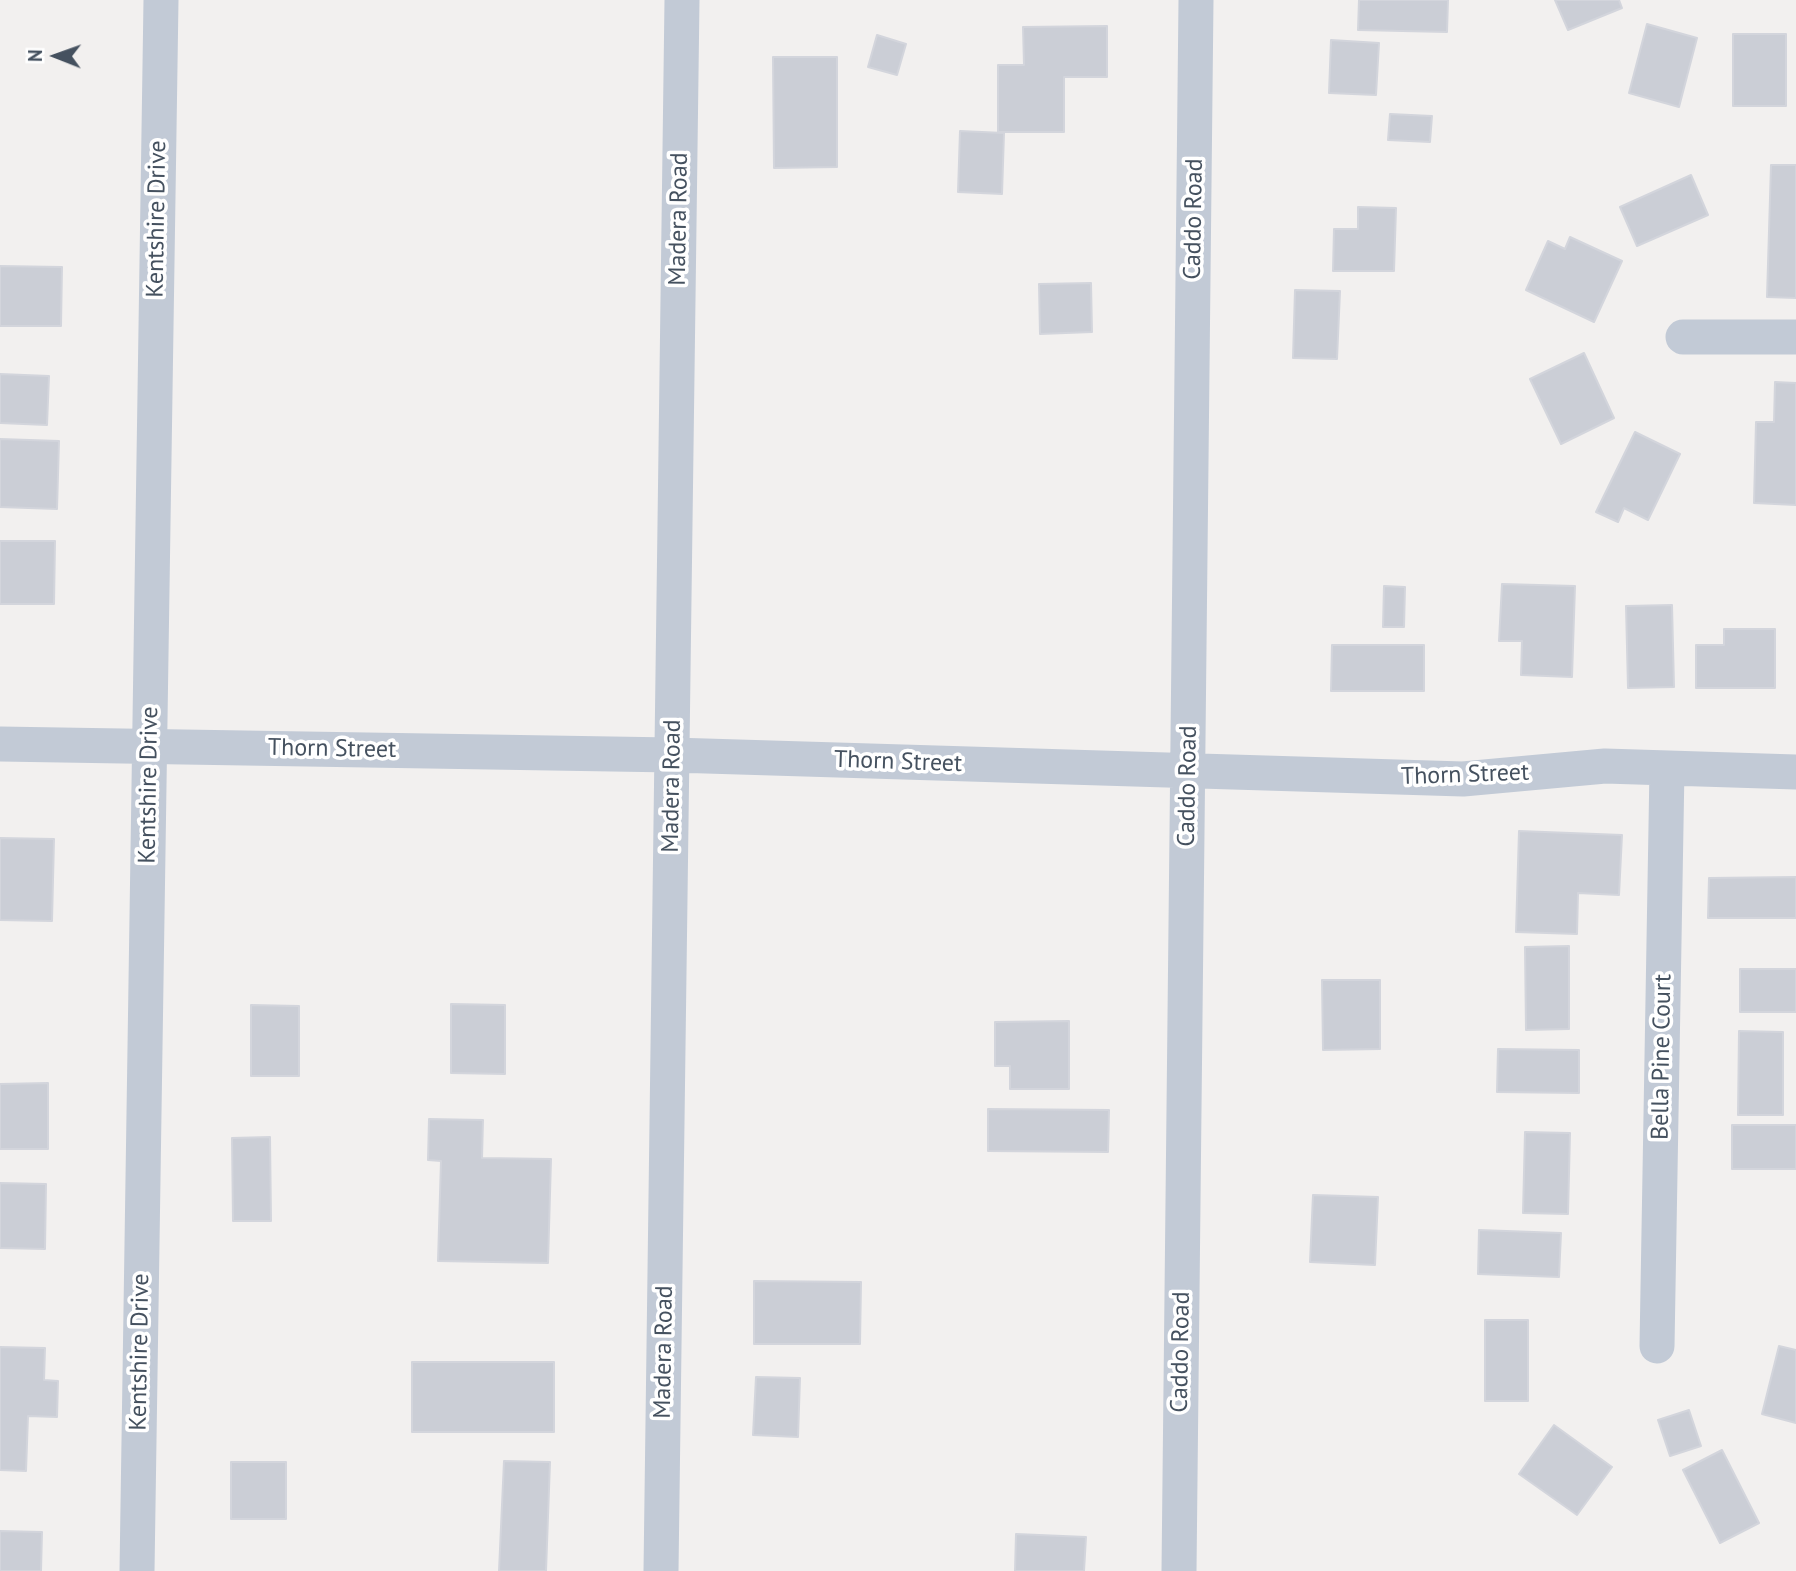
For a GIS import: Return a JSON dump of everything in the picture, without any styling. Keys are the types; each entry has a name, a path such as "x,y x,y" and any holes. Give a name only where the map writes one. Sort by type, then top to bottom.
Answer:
{"street":[{"name":"Kentshire Drive","path":"137,1571 161,0"},
{"name":"Madera Road","path":"661,1571 682,0"},
{"name":"Caddo Road","path":"1178,1571 1196,0"},
{"path":"1683,337 1796,337"},
{"name":"Thorn Street","path":"0,744 673,755 1463,779 1605,766 1796,772"},
{"name":"Bella Pine Court","path":"1657,1346 1667,768"}],"building":[{"path":"1359,0 1448,0 1447,32 1358,30"},
{"path":"1555,0 1619,0 1622,8 1568,30"},
{"path":"1647,24 1697,38 1679,107 1629,93"},
{"path":"1107,26 1107,77 1064,77 1064,132 998,132 998,65 1024,65 1023,27"},
{"path":"1733,34 1786,34 1786,106 1733,106"},
{"path":"877,35 906,44 897,75 868,67"},
{"path":"1331,40 1379,43 1376,95 1329,93"},
{"path":"773,57 837,57 837,167 774,168"},
{"path":"1390,114 1432,116 1430,142 1388,140"},
{"path":"960,131 1004,133 1002,194 958,192"},
{"path":"1771,165 1796,165 1796,298 1767,297"},
{"path":"1691,175 1708,215 1637,246 1620,207"},
{"path":"1358,207 1396,208 1394,271 1333,271 1334,229 1358,229"},
{"path":"1570,237 1622,261 1594,322 1526,290 1548,241 1565,249"},
{"path":"0,266 62,267 61,326 0,326"},
{"path":"1091,283 1092,332 1040,334 1039,284"},
{"path":"1295,290 1340,291 1337,359 1293,358"},
{"path":"1584,353 1614,418 1561,444 1530,379"},
{"path":"0,374 49,376 47,425 0,423"},
{"path":"1775,382 1796,383 1796,505 1754,503 1756,422 1774,422"},
{"path":"1635,432 1680,454 1648,520 1624,508 1618,522 1596,512"},
{"path":"0,439 59,441 57,509 0,507"},
{"path":"0,541 55,541 54,604 0,604"},
{"path":"1502,584 1575,586 1572,677 1521,675 1522,641 1499,641"},
{"path":"1384,586 1405,587 1404,627 1383,627"},
{"path":"1672,605 1674,687 1628,688 1626,606"},
{"path":"1724,629 1775,629 1775,688 1696,688 1696,645 1724,645"},
{"path":"1332,645 1424,645 1424,691 1331,691"},
{"path":"1519,831 1622,835 1619,895 1578,893 1577,934 1516,932"},
{"path":"0,838 54,839 52,921 0,920"},
{"path":"1796,877 1796,918 1708,918 1709,878"},
{"path":"1569,946 1569,1029 1526,1030 1525,947"},
{"path":"1740,969 1796,969 1796,1012 1740,1012"},
{"path":"1322,980 1380,980 1380,1049 1323,1050"},
{"path":"451,1004 505,1005 505,1074 451,1073"},
{"path":"251,1005 299,1006 299,1076 251,1076"},
{"path":"1069,1021 1069,1089 1010,1089 1010,1066 995,1066 995,1022"},
{"path":"1739,1031 1783,1032 1783,1115 1738,1115"},
{"path":"1498,1049 1579,1050 1579,1093 1497,1092"},
{"path":"48,1083 48,1149 0,1149 0,1084"},
{"path":"988,1109 1109,1110 1108,1152 988,1151"},
{"path":"429,1119 483,1120 482,1158 551,1159 548,1263 438,1261 441,1161 428,1160"},
{"path":"1732,1125 1796,1125 1796,1169 1732,1169"},
{"path":"1525,1132 1570,1133 1568,1214 1523,1213"},
{"path":"270,1137 271,1221 233,1221 232,1138"},
{"path":"0,1183 46,1184 45,1249 0,1248"},
{"path":"1313,1195 1378,1197 1375,1265 1310,1262"},
{"path":"1479,1230 1561,1233 1559,1277 1478,1274"},
{"path":"754,1281 861,1282 860,1344 754,1344"},
{"path":"1485,1320 1528,1320 1528,1401 1485,1401"},
{"path":"1779,1346 1796,1350 1796,1423 1762,1414"},
{"path":"0,1347 45,1348 44,1380 58,1381 57,1417 28,1416 26,1471 0,1470"},
{"path":"412,1362 554,1362 554,1432 412,1432"},
{"path":"756,1377 800,1378 798,1437 753,1435"},
{"path":"1689,1410 1701,1446 1670,1456 1658,1420"},
{"path":"1554,1425 1612,1467 1577,1515 1519,1474"},
{"path":"1722,1450 1759,1523 1720,1543 1683,1470"},
{"path":"504,1461 550,1462 546,1571 499,1571"},
{"path":"231,1462 286,1462 286,1519 231,1519"},
{"path":"0,1531 42,1532 41,1571 0,1571"},
{"path":"1016,1534 1086,1537 1084,1571 1015,1571"}]}
